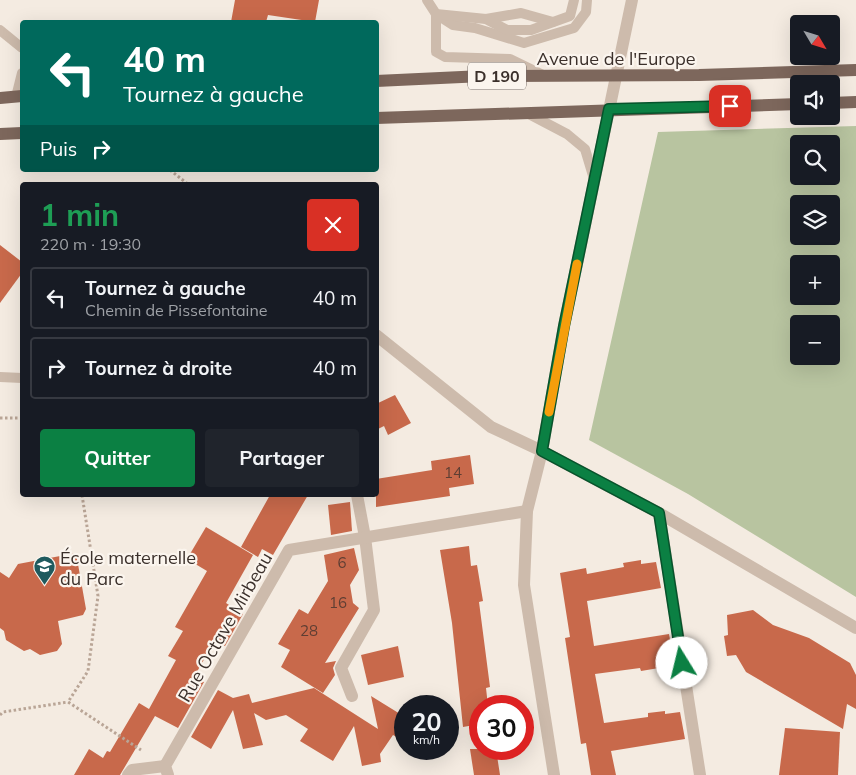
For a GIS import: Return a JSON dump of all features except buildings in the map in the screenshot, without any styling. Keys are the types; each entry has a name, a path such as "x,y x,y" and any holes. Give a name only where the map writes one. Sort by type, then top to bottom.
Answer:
{"main road":[{"name":"Avenue de l'Europe","path":"379,81 544,75 699,75 856,70"},
{"path":"0,98 19,97"},
{"path":"840,103 856,102"},
{"name":"D 190","path":"379,118 790,104"},
{"path":"0,134 20,133"}],"street":[{"path":"554,775 524,585 527,511 542,451 594,179 632,0"},
{"path":"379,337 491,427 542,451 659,513 856,628"},
{"path":"352,696 341,668 374,610 365,537 357,497"},
{"name":"Rue Octave Mirbeau","path":"166,770 289,550 527,511"},
{"path":"659,513 700,775"},
{"path":"128,775 132,770 166,770"}],"lane":[{"path":"426,0 436,14 453,25 475,28 524,42 574,28 586,12 587,0"},
{"path":"486,19 507,30 531,30 570,16 574,0"},
{"path":"436,14 486,19 521,13 553,22"},
{"path":"436,14 436,52 445,57 510,59 544,75"},
{"path":"0,30 20,46"},
{"path":"528,113 567,134 585,149 594,179"},
{"path":"0,377 20,378"}],"path":[{"path":"173,172 185,182"},
{"path":"0,418 20,418"},
{"path":"68,702 88,671 98,596 82,497"},
{"path":"0,715 3,712 68,702 166,770"}],"green space":[{"path":"856,126 856,597 688,494 589,440 658,132"}],"slow traffic":[{"path":"549,412 577,264"}],"place":[{"name":"École maternelle du Parc","path":"44,586"}],"route":[{"path":"682,663 659,513 542,451 564,326 609,109 730,106"}]}
